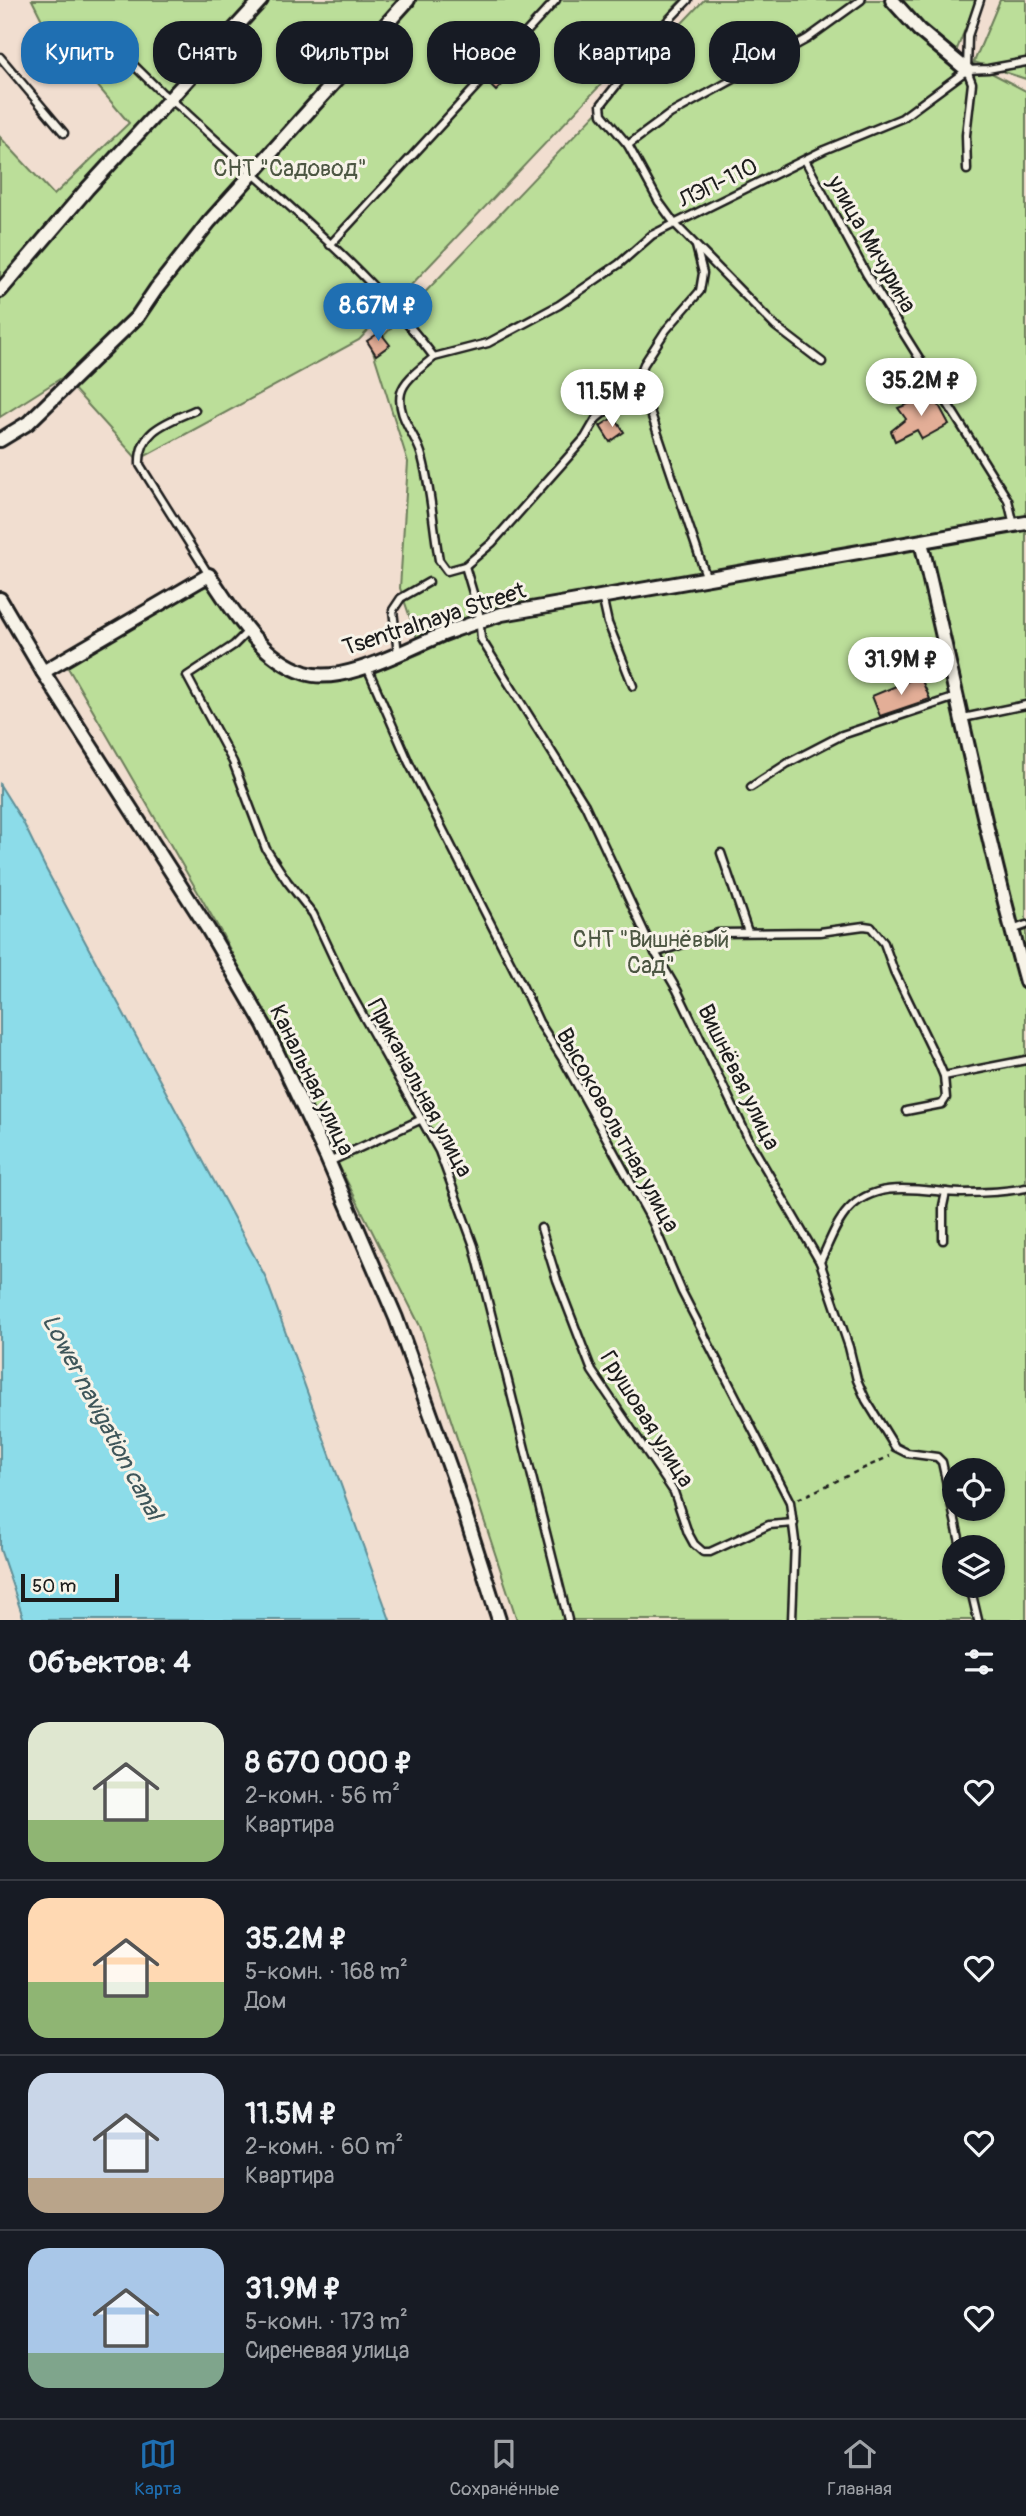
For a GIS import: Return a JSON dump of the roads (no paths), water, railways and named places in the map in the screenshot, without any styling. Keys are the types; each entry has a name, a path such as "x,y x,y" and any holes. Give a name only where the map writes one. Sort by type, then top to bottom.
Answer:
{"street":[{"path":"0,291 87,189 261,0"},
{"path":"0,440 28,423 137,317 209,222 408,0"},
{"path":"892,0 919,30 967,70"},
{"name":"Tsentralnaya Street","path":"209,575 248,631 274,656 306,674 328,674 367,666 480,621 540,606 1020,524"},
{"path":"921,542 963,718 982,813 1026,982"},
{"path":"43,672 209,575"},
{"name":"Канальная улица","path":"0,600 238,979 264,1025 329,1162 409,1352 453,1476 499,1620"}],"lane":[{"path":"330,244 556,0"},
{"path":"688,0 662,27 601,105 602,114 628,145 659,202 675,224 775,326 822,362"},
{"path":"628,145 670,114 807,39 861,0"},
{"path":"967,170 967,124 972,83 967,70 968,36 980,0"},
{"path":"0,57 64,133"},
{"path":"967,70 1026,62"},
{"path":"139,70 330,244 392,307 434,358 407,383 401,391 401,400 404,418 421,455 439,560 444,570 451,572 465,566 498,537 585,438 596,419 636,385 644,364 666,330 700,291 703,273 696,246"},
{"name":"ЛЭП-110","path":"434,358 488,343 536,317 619,264 652,235 805,160 902,118 967,70"},
{"name":"улица Мичурина","path":"805,160 867,275 1008,500 1020,524"},
{"path":"636,385 646,399 707,579"},
{"path":"195,410 163,424 153,432 142,444 140,465 209,575"},
{"name":"Вишнёвая улица","path":"465,566 480,621 480,633 487,649 585,805 655,953 677,990 750,1142 820,1262 849,1347 857,1380 890,1441 898,1449 907,1453 933,1456 942,1462 958,1535"},
{"path":"398,654 393,610 401,598 429,582"},
{"path":"602,596 608,623 634,686"},
{"name":"Приканальная улица","path":"248,631 234,645 187,676 233,762 266,849 313,914 347,986 439,1151 474,1246 568,1620"},
{"name":"Высоковольтная улица","path":"367,666 410,763 539,1022 564,1061 653,1223 682,1292 790,1502 794,1523 792,1620"},
{"path":"751,786 842,735 958,696"},
{"path":"963,718 1026,705"},
{"path":"721,853 748,932"},
{"path":"1012,930 1026,925"},
{"path":"655,953 709,935 820,932 871,927 884,943 894,971 944,1076 947,1094 942,1104 906,1111"},
{"path":"944,1076 1026,1060"},
{"path":"329,1162 422,1119"},
{"path":"820,1262 846,1212 863,1198 894,1189 923,1188 946,1192 1026,1188"},
{"path":"943,1240 943,1206 946,1192"},
{"name":"Грушовая улица","path":"541,1228 556,1280 592,1371 674,1492 688,1533 698,1548 703,1552 710,1552 769,1525 794,1523"},
{"path":"973,1598 978,1620"}],"water":[{"name":"Lower navigation canal","path":"0,785 23,822 265,1276 390,1620 24,1620 0,1549"}],"park label":[{"name":"СНТ \"Садовод\"","path":"290,168"},
{"name":"СНТ \"Вишнёвый Сад\"","path":"651,952"}]}
